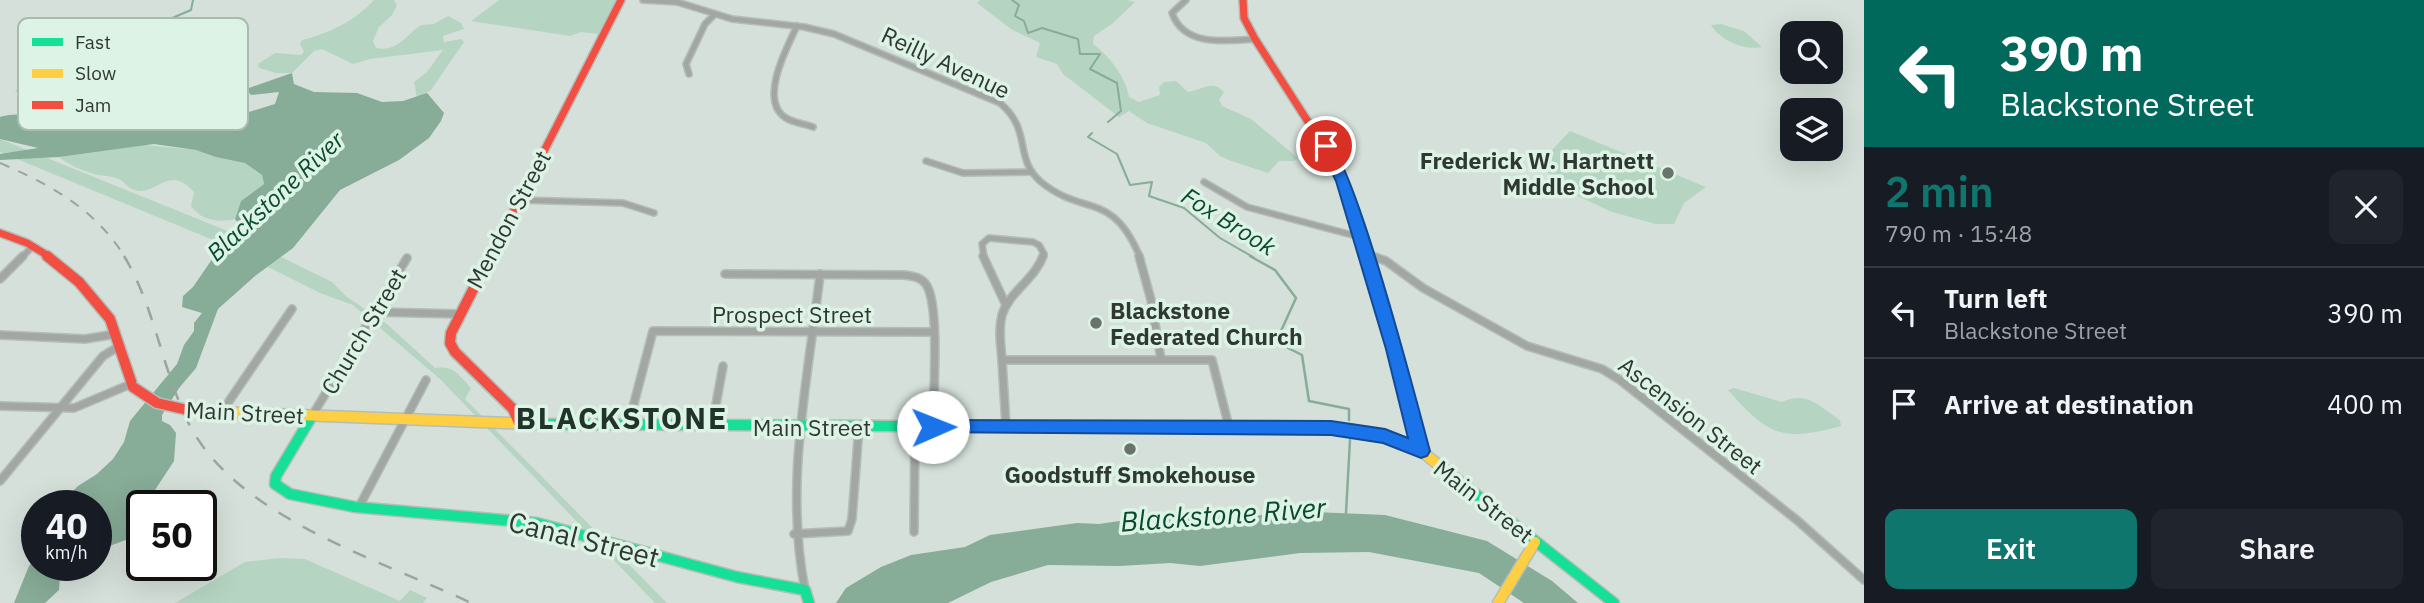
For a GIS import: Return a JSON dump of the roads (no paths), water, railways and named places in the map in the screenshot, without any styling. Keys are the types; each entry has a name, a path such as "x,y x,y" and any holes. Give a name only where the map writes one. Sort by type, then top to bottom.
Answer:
{"main road":[{"name":"Mendon Street","path":"519,423 513,409 450,345 451,329 621,0"},
{"path":"1243,0 1244,18 1255,39 1334,161 1414,416 1421,451"},
{"path":"0,233 33,246 99,306 113,324 124,372 132,386"},
{"name":"Main Street","path":"132,386 151,401 192,411 221,413 628,426 1229,426 1357,430 1385,436 1421,451 1614,603"},
{"name":"Church Street","path":"276,477 312,416"},
{"name":"Canal Street","path":"276,477 275,484 279,489 296,497 359,507 526,521 807,597"},
{"path":"1498,603 1535,542"}],"street":[{"name":"Reilly Avenue","path":"643,0 685,3 740,21 797,26 858,42 1000,103 1017,120 1032,172"},
{"path":"1185,0 1172,13 1176,24 1188,33 1218,41 1255,39"},
{"path":"689,74 686,64 705,24 715,14"},
{"path":"797,26 776,81 774,101 785,118 813,127"},
{"path":"926,161 939,168 988,174 1032,172 1058,192 1107,211 1124,226 1143,270 1161,359"},
{"path":"1204,182 1247,207 1360,237"},
{"path":"519,200 623,203 653,213"},
{"path":"1006,306 981,252 982,244 989,238 1033,242 1039,245 1044,254 1020,292 1006,306 1000,334 1006,426"},
{"path":"0,279 33,246"},
{"name":"Ascension Street","path":"1365,253 1385,261 1423,288 1527,346 1601,369 1620,380 1798,521 1864,580"},
{"name":"Church Street","path":"312,416 407,258"},
{"path":"726,274 903,275 920,279 926,284 930,298 933,427"},
{"path":"807,597 794,534 796,485 820,275"},
{"path":"221,413 292,309"},
{"path":"376,312 459,314"},
{"name":"Prospect Street","path":"628,426 653,331 932,332"},
{"path":"0,335 85,339 116,334"},
{"path":"0,481 103,356 118,347"},
{"path":"1002,360 1212,360 1229,426"},
{"path":"712,426 723,366"},
{"path":"359,507 426,380"},
{"path":"0,406 82,406 132,386"},
{"path":"794,534 848,531 851,525 859,427"},
{"path":"914,532 915,427"}],"water":[{"name":"Blackstone River","path":"292,73 294,84 314,92 357,93 382,102 403,101 427,93 444,113 429,138 399,160 340,190 293,248 255,276 218,309 196,368 162,415 162,421 170,425 176,433 174,461 155,490 126,490 126,540 112,545 112,490 74,490 113,459 124,442 130,421 177,364 184,345 194,331 194,323 202,313 182,307 183,296 193,287 215,255 237,239 241,227 235,219 241,201 264,184 262,175 245,163 196,150 154,144 59,157 0,160 0,154 38,148 0,139 0,117 18,115 18,130 248,130 248,112 275,104 279,92 251,95 248,88"},
{"path":"1314,512 1385,515 1487,541 1552,581 1578,603 1524,603 1479,573 1369,552 1300,553 1200,566 1170,563 1120,566 1048,565 991,582 948,603 836,603 846,588 881,567 911,555 965,547 990,535 1169,514 1181,516 1213,513 1233,517"},
{"path":"23,581 60,581 59,590 45,603 14,603"}],"waterway":[{"path":"172,18 191,10 193,0"},
{"name":"Fox Brook","path":"1012,0 1019,5 1015,16 1024,21 1028,33 1042,28 1078,39 1080,54 1100,54 1090,69 1117,83 1121,111 1108,122"},
{"name":"Fox Brook","path":"1092,133 1088,137 1117,154 1130,185 1152,182 1149,196 1184,208 1220,238 1253,257"},
{"name":"Fox Brook","path":"1250,256 1275,270 1296,298 1276,342 1302,355 1309,401 1349,409 1349,420"},
{"name":"Fox Brook","path":"1346,513 1350,440"}],"railway":[{"path":"0,163 37,180 86,212 125,257"},
{"path":"124,256 143,296 189,424 211,457 241,486 314,533 471,603"}],"place":[{"name":"Frederick W. Hartnett Middle School","path":"1668,173"},
{"name":"Blackstone Federated Church","path":"1096,323"},
{"name":"Goodstuff Smokehouse","path":"1130,449"}],"district":[{"name":"BLACKSTONE","path":"622,417"}]}
